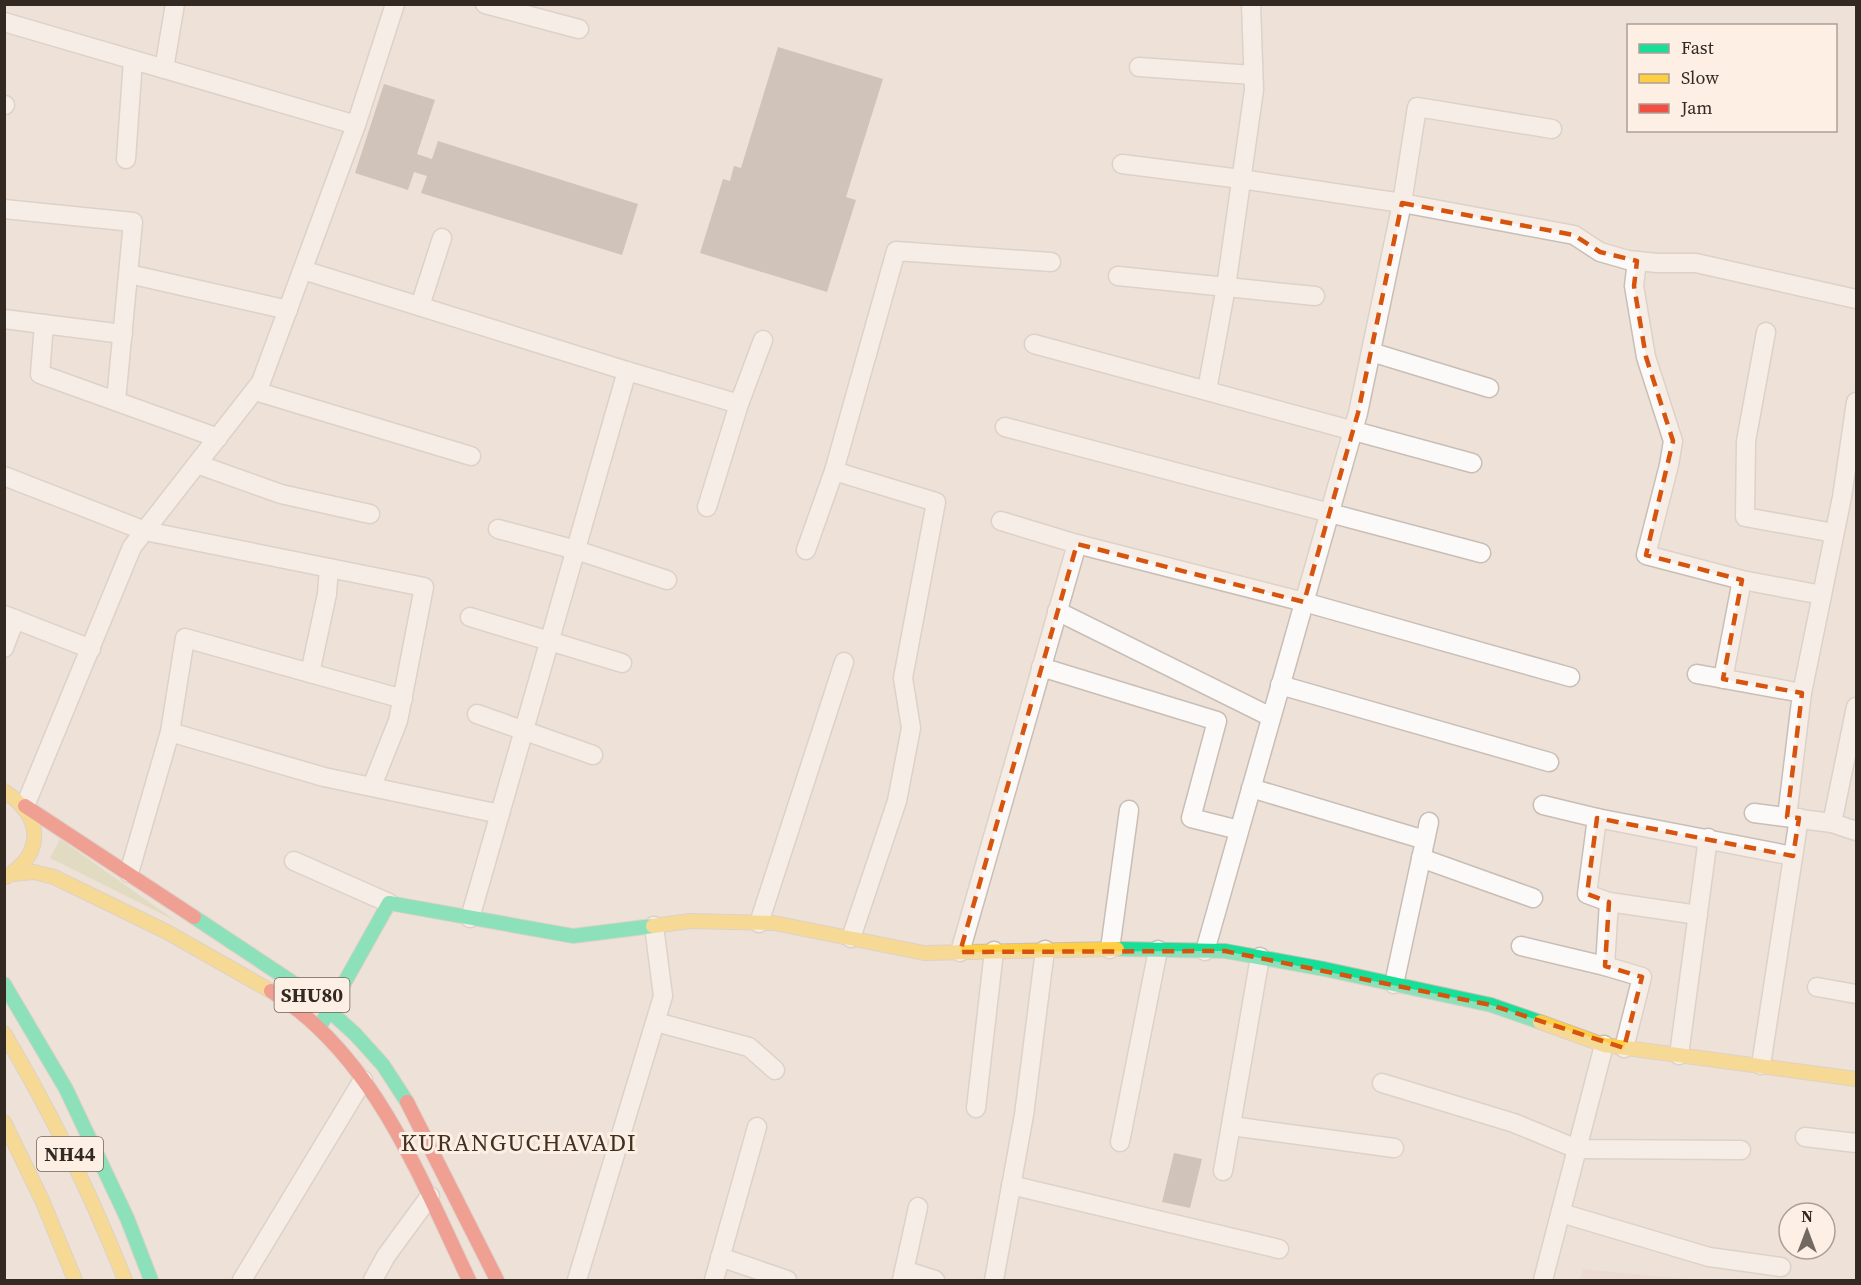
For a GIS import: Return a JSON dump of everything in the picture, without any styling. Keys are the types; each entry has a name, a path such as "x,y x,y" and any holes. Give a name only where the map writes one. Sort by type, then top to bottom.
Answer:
{"main road":[{"name":"SHU80","path":"4,790 314,996 355,1034 383,1065 410,1107 497,1281"},
{"name":"SHU80","path":"9,876 23,866 34,843 35,830 32,817 25,806"},
{"name":"SHU80","path":"9,876 34,872 54,877 167,932 274,993 299,1010 319,1028 363,1080 401,1138 469,1281"},
{"path":"319,1028 389,903 573,936 690,921 774,923 924,953 1110,949 1226,951 1491,1005 1604,1045 1857,1079"},
{"path":"4,984 66,1089 127,1218 151,1281"},
{"name":"NH44","path":"4,1033 47,1107 77,1167 105,1227 125,1281"},
{"path":"4,1122 22,1155 75,1281"}],"street":[{"path":"164,69 175,4"},
{"path":"25,806 132,547 261,382 356,125 395,4"},
{"path":"485,4 579,29"},
{"path":"1207,390 1226,287 1254,90 1251,4"},
{"path":"4,22 356,125"},
{"path":"126,159 133,60"},
{"path":"1139,67 1253,75"},
{"path":"1204,951 1353,430 1401,203 1417,107 1552,129"},
{"path":"1122,164 1401,203 1574,235 1600,252 1637,261 1696,263 1857,299"},
{"path":"4,209 133,222 116,402"},
{"path":"420,306 442,238"},
{"path":"806,550 834,471 896,251 1051,262"},
{"path":"1637,261 1634,286 1646,357 1673,441 1646,555 1742,580 1822,595"},
{"path":"303,270 739,404"},
{"path":"129,274 288,310"},
{"path":"1118,276 1315,296"},
{"path":"4,319 123,334"},
{"path":"44,324 40,374 218,438"},
{"path":"1766,332 1746,441 1745,517 1834,533"},
{"path":"707,507 739,404 763,340"},
{"path":"1034,344 1472,463"},
{"path":"1371,352 1489,388"},
{"path":"470,918 627,371"},
{"path":"255,391 471,456"},
{"path":"1761,1065 1793,856 1793,818 1802,693 1857,402"},
{"path":"1005,427 1481,553"},
{"path":"197,465 281,494 370,514"},
{"path":"834,471 936,502 903,678 911,728 899,790 851,938"},
{"path":"4,476 145,531 423,587 398,721 372,786"},
{"path":"1001,520 1077,544 1304,602 1570,676"},
{"path":"498,529 576,550 667,580"},
{"path":"960,952 1077,544"},
{"path":"310,673 327,594 329,568"},
{"path":"1723,679 1742,580"},
{"path":"1057,611 1271,717"},
{"path":"4,648 10,617 91,649"},
{"path":"470,617 621,663"},
{"path":"129,873 170,732 185,638 403,699"},
{"path":"759,923 844,662"},
{"path":"1041,667 1217,721 1191,818 1239,830"},
{"path":"1697,674 1802,693"},
{"path":"1281,684 1549,762"},
{"path":"1832,823 1853,737 1857,707"},
{"path":"477,714 594,755"},
{"path":"170,732 324,777 500,814"},
{"path":"1251,788 1427,831 1394,984"},
{"path":"1543,805 1597,818 1793,856"},
{"path":"1110,949 1129,810"},
{"path":"1754,813 1832,823 1857,831"},
{"path":"1597,818 1587,894 1609,902 1698,915"},
{"path":"1679,1055 1708,838"},
{"path":"1421,858 1533,898"},
{"path":"294,861 389,903"},
{"path":"1605,966 1609,902"},
{"path":"577,1281 663,996 654,926"},
{"path":"1521,946 1642,977 1624,1047"},
{"path":"994,1281 1024,1115 1045,950"},
{"path":"1120,1142 1158,950"},
{"path":"976,1108 994,951"},
{"path":"1223,1171 1260,957"},
{"path":"1817,987 1857,994"},
{"path":"656,1022 749,1047 775,1070"},
{"path":"1543,1281 1604,1045"},
{"path":"242,1281 363,1080"},
{"path":"1382,1083 1514,1123 1577,1149 1742,1150"},
{"path":"1231,1126 1394,1149"},
{"path":"714,1281 757,1128"},
{"path":"1805,1137 1857,1143"},
{"path":"1011,1185 1279,1249"},
{"path":"373,1281 386,1256 430,1196"},
{"path":"918,1207 903,1275 935,1281"},
{"path":"1561,1213 1709,1257 1781,1267"},
{"path":"720,1257 787,1281"}],"highlighted area":[{"path":"1402,203 1574,235 1600,252 1637,261 1634,286 1646,357 1673,441 1646,555 1742,580 1723,679 1802,693 1787,817 1799,818 1793,856 1597,818 1587,894 1609,902 1605,966 1642,977 1624,1048 1491,1005 1225,951 960,952 1077,544 1304,602 1358,413"}],"shaded area":[{"path":"1583,1269 1697,1280 1580,1280"}],"green space":[{"path":"60,839 176,921 50,858"}],"building":[{"path":"778,47 883,79 846,197 856,200 827,292 700,253 723,179 730,181 734,166 741,168"},
{"path":"384,84 435,100 417,154 432,159 438,141 638,204 622,255 421,193 427,176 414,172 408,190 355,173"},
{"path":"1174,1153 1202,1159 1190,1208 1162,1202"}],"traffic: fast":[{"path":"319,1028 389,903 573,936 653,926"},
{"path":"194,917 313,996 355,1034 383,1065 407,1102"},
{"path":"1117,949 1225,951 1324,969 1491,1005 1540,1022"},
{"path":"4,984 66,1089 127,1218 151,1280"}],"traffic: slow":[{"path":"4,791 26,811 34,834 33,845 28,857 6,877"},
{"path":"13,874 34,872 54,877 167,932 271,991"},
{"path":"653,926 690,921 774,923 924,953 1117,949"},
{"path":"1540,1022 1604,1045 1856,1079"},
{"path":"4,1033 69,1154 125,1280"},
{"path":"4,1122 42,1200 75,1280"}],"traffic: jam":[{"path":"25,806 194,917"},
{"path":"271,991 307,1018 338,1049 366,1083 412,1160 469,1280"},
{"path":"407,1102 497,1280"}],"district":[{"name":"KURANGUCHAVADI","path":"519,1143"}]}
